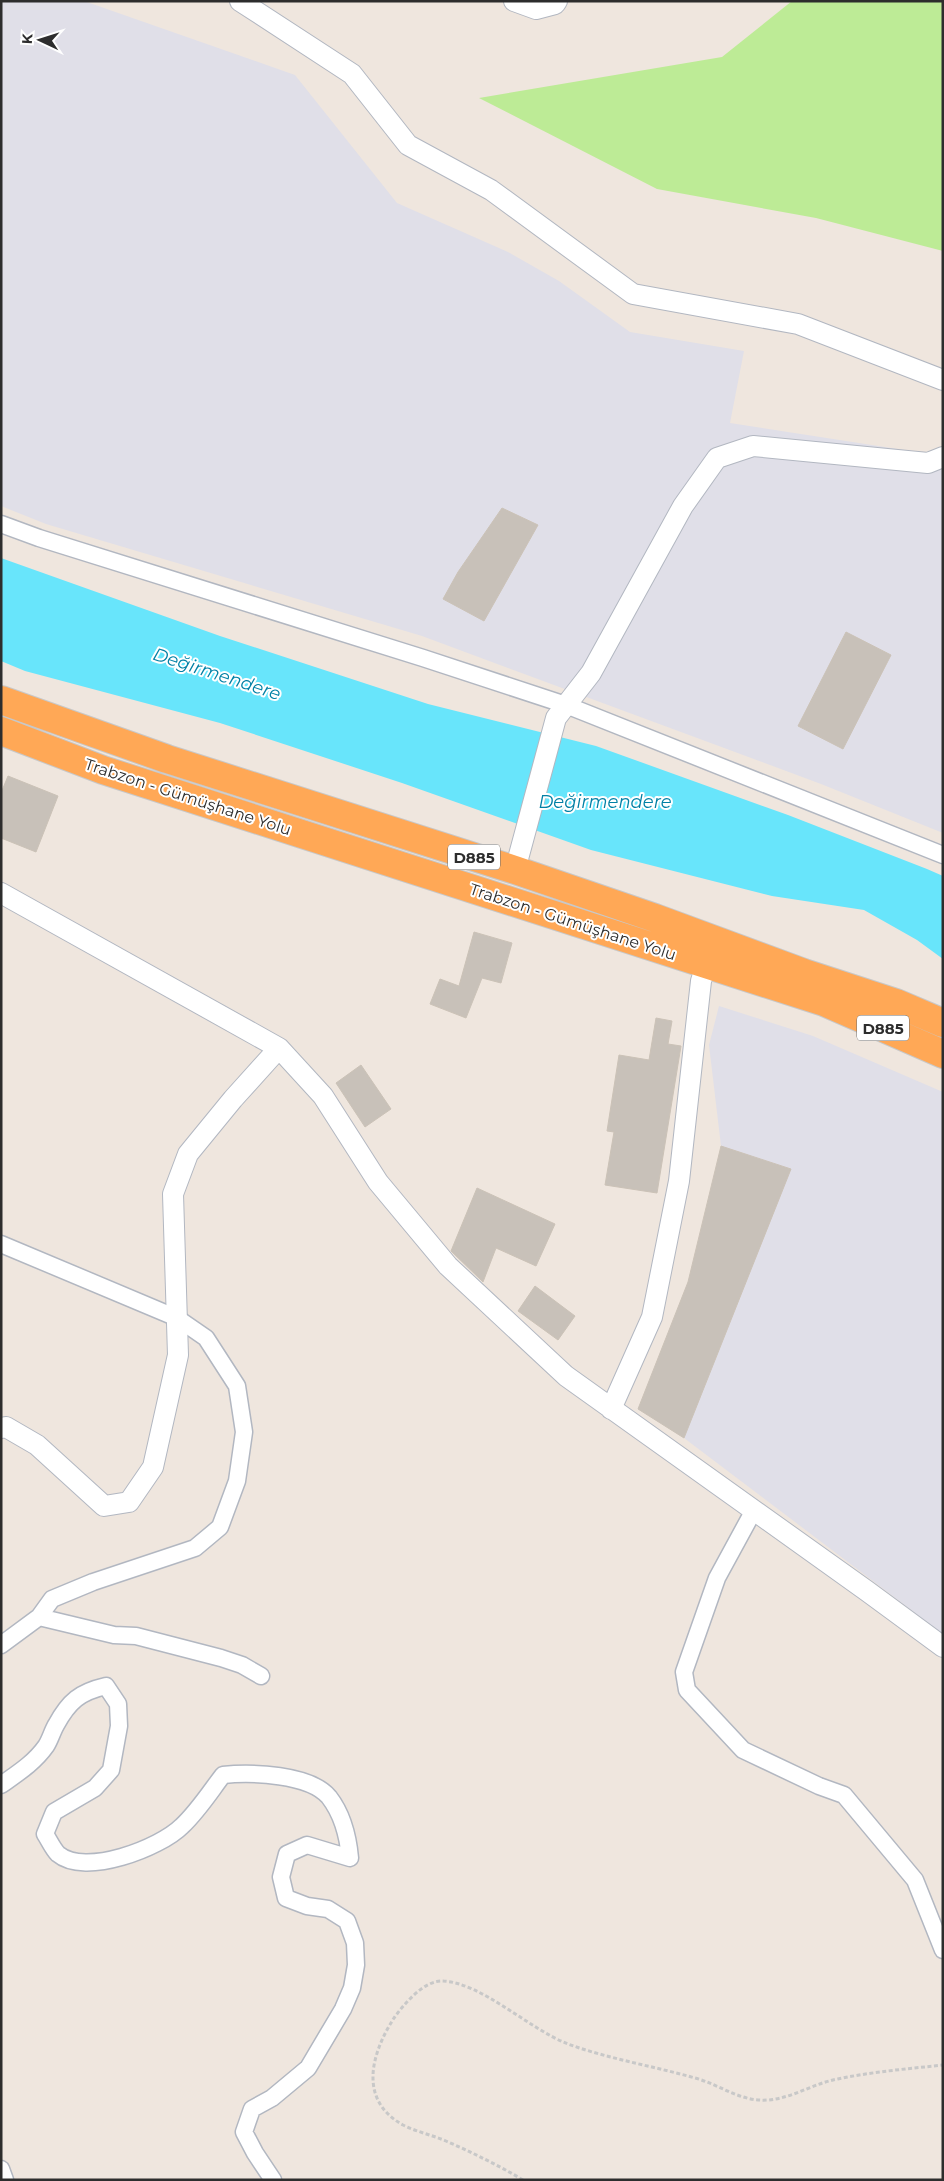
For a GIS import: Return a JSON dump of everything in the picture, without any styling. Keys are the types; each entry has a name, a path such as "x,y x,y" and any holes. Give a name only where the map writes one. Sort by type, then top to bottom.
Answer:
{"highway":[{"name":"Trabzon - Gümüşhane Yolu","path":"1,700 166,759 517,860 655,918 804,973 896,1003 943,1023"},
{"name":"Trabzon - Gümüşhane Yolu","path":"1,731 103,770 824,1002 943,1054"}],"street":[{"path":"240,1 352,74 408,145 491,190 633,294 798,324 943,380"},
{"path":"514,1 536,9 555,4 557,1"},
{"path":"517,860 561,711 591,673 683,506 717,458 753,446 928,463 943,457"},
{"path":"1,524 39,538 423,658 943,855"},
{"path":"1,894 279,1048 323,1096 378,1182 448,1266 566,1376 943,1647"},
{"path":"611,1408 652,1316 679,1181 701,981 706,964"},
{"path":"1,1428 6,1427 37,1445 104,1506 129,1502 154,1467 178,1355 172,1194 188,1154 233,1099 279,1048"},
{"path":"1,1244 177,1318 206,1338 237,1386 244,1432 237,1481 220,1527 194,1548 92,1582 52,1599 38,1617 1,1645"},
{"path":"754,1510 717,1578 684,1672 687,1690 743,1750 819,1786 844,1795 915,1880 943,1950"},
{"path":"38,1617 114,1635 143,1638 221,1658 242,1665 261,1676"},
{"path":"1,1784 33,1762 47,1744 56,1724 69,1705 85,1691 106,1686 118,1704 119,1726 111,1770 95,1788 54,1812 46,1834 58,1854 78,1863 100,1861 145,1850 182,1827 224,1775 246,1773 288,1779 310,1784 328,1796 340,1815 348,1836 350,1858 307,1845 287,1854 281,1877 286,1898 307,1906 328,1909 347,1921 355,1943 356,1965 352,1988 343,2009 308,2068 272,2098 252,2109 244,2132 273,2180"},
{"path":"1,2169 5,2180"}],"path":[{"path":"522,2180 464,2149 402,2124 384,2111 373,2091 373,2068 379,2047 402,2006 420,1989 441,1980 463,1985 483,1994 521,2019 563,2042 592,2053 698,2079 741,2097 767,2100 790,2096 831,2080 943,2065"}],"shaded area":[{"path":"1,1 84,1 295,75 397,203 508,252 559,281 630,332 744,351 730,423 943,456 943,833 821,784 422,636 46,524 1,506"},
{"path":"719,1006 813,1036 943,1092 943,1634 684,1438 638,1409 688,1282 721,1146 709,1045"}],"green space":[{"path":"792,1 943,1 943,251 816,218 657,189 479,98 722,57"}],"water":[{"name":"Değirmendere","path":"1,558 220,636 428,704 596,746 788,815 927,869 943,876 943,959 917,940 864,910 772,896 591,850 402,783 220,723 25,671 1,661"}],"building":[{"path":"502,508 538,525 484,621 443,599 458,572"},
{"path":"846,632 891,655 843,749 798,726"},
{"path":"8,776 58,796 36,852 1,838 1,793"},
{"path":"474,932 512,943 501,983 482,978 466,1018 430,1004 440,979 459,986"},
{"path":"656,1018 672,1021 668,1044 681,1046 657,1193 605,1185 614,1132 607,1131 619,1055 649,1060"},
{"path":"361,1065 391,1109 365,1127 336,1083"},
{"path":"721,1146 791,1169 684,1438 638,1409 688,1282"},
{"path":"477,1188 555,1224 536,1266 496,1248 483,1282 451,1251"},
{"path":"535,1286 575,1316 558,1340 518,1311"}]}
